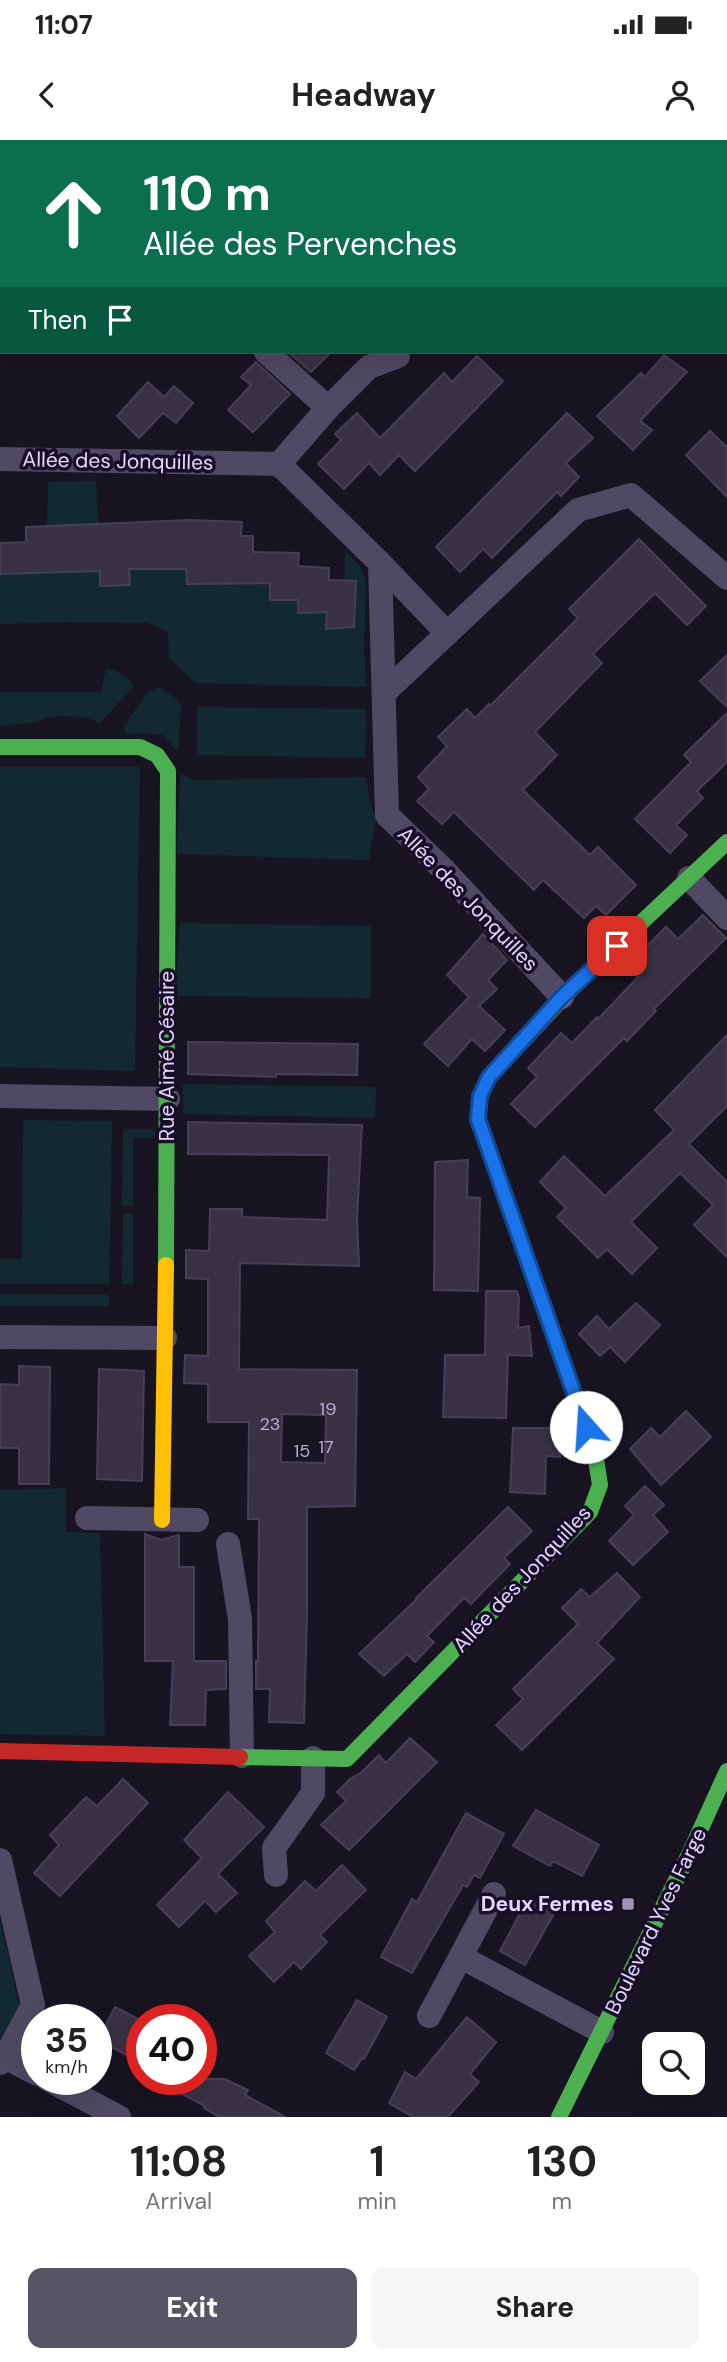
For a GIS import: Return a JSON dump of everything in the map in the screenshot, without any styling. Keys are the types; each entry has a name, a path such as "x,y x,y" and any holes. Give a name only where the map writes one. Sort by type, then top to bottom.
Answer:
{"street":[{"path":"268,354 328,408"},
{"path":"398,356 369,367 328,408 279,464 447,633"},
{"name":"Allée des Jonquilles","path":"0,459 279,464"},
{"path":"384,693 578,510 631,495 727,578"},
{"name":"Allée des Jonquilles","path":"0,1751 347,1759 590,1512 600,1485 595,1453 478,1119 480,1096 489,1077 562,997 444,870 387,815 380,563"},
{"name":"Rue Aimé Césaire","path":"0,747 140,747 154,752 163,760 168,771 162,1520"},
{"path":"562,997 727,842"},
{"path":"689,878 727,918"},
{"path":"0,1096 167,1099"},
{"path":"0,1337 165,1338"},
{"path":"87,1518 197,1520"},
{"path":"228,1544 240,1619 242,1756"},
{"path":"276,1875 274,1848 313,1793 313,1758"},
{"name":"Boulevard Yves Farge","path":"559,2117 726,1774"},
{"path":"0,1860 33,2005 3,2060 21,2067"},
{"path":"429,2016 494,1894"},
{"name":"Boulevard Yves Farge","path":"461,1957 602,2032"},
{"path":"77,2095 119,2117"}],"shaded area":[{"path":"96,481 101,586 130,585 129,569 186,569 187,584 270,583 270,600 298,600 298,613 327,612 327,629 354,627 356,581 345,580 345,551 360,566 366,580 366,687 195,683 169,658 168,632 148,623 0,624 0,574 47,526 48,482"},
{"path":"106,668 122,674 134,686 100,723 85,717 58,716 37,722 0,726 0,692 101,692"},
{"path":"160,687 177,700 181,707 178,752 163,735 126,735 123,727 149,691"},
{"path":"197,707 366,709 365,758 197,755"},
{"path":"0,767 140,767 135,1071 0,1067"},
{"path":"180,774 195,780 366,777 370,803 376,818 369,860 177,854"},
{"path":"180,923 371,926 371,998 175,996"},
{"path":"183,1084 376,1087 375,1118 183,1114"},
{"path":"23,1120 112,1121 109,1284 0,1284 0,1259 22,1259"},
{"path":"123,1129 155,1129 155,1138 133,1138 133,1206 122,1206"},
{"path":"123,1214 133,1214 133,1284 122,1284"},
{"path":"0,1294 109,1295 109,1306 0,1306"},
{"path":"66,1488 66,1532 100,1533 105,1736 0,1734 0,1490"},
{"path":"0,1919 20,2009 0,2039"}],"building":[{"path":"290,354 329,354 311,372"},
{"path":"664,355 687,372 640,421 652,430 633,450 597,416 641,373 645,377"},
{"path":"477,356 503,381 415,471 399,455 380,475 369,463 344,489 318,464 341,440 335,434 357,413 380,438 444,373 452,382"},
{"path":"256,362 290,394 253,432 228,410 251,385 241,377"},
{"path":"148,382 164,397 174,386 193,403 176,423 163,413 139,438 117,416"},
{"path":"567,413 593,438 566,463 579,477 561,496 557,492 492,558 483,549 460,572 436,547"},
{"path":"710,431 727,447 727,497 686,455"},
{"path":"190,520 242,522 241,536 253,536 253,552 299,553 298,566 329,568 329,580 356,581 354,627 326,629 327,612 298,613 298,600 270,600 270,583 187,584 186,569 129,569 130,585 100,586 100,571 0,574 0,543 26,542 26,527"},
{"path":"639,539 706,606 687,625 655,593 593,654 602,663 535,732 557,755 523,790 590,855 598,847 636,885 606,915 596,906 584,918 543,880 534,890 454,812 442,824 417,801 429,789 418,777 447,746 438,737 467,709 475,718 489,704 490,706 578,618 569,609"},
{"path":"727,655 727,707 700,681"},
{"path":"727,713 727,762 697,791 703,798 676,825 687,835 670,853 635,819 691,762 684,755"},
{"path":"703,915 726,938 654,1009 656,1011 627,1041 624,1038 535,1127 511,1104 537,1077 528,1068 561,1033 572,1043 597,1017 598,1019 638,977 627,966 666,927 678,939"},
{"path":"483,934 507,960 488,980 497,989 479,1006 505,1030 485,1051 472,1039 448,1066 424,1044 469,997 447,975"},
{"path":"727,1035 727,1106 689,1144 727,1182 727,1257 694,1225 713,1205 680,1173 631,1222 657,1248 632,1274 607,1249 598,1258 557,1217 566,1208 540,1182 564,1156 605,1196 674,1130 655,1110"},
{"path":"188,1042 358,1044 357,1075 276,1074 276,1077 188,1074"},
{"path":"188,1122 362,1125 357,1219 359,1266 240,1263 239,1369 357,1370 355,1506 307,1507 304,1723 269,1722 270,1689 256,1689 259,1519 248,1519 249,1422 208,1422 208,1384 184,1383 185,1355 208,1356 208,1279 186,1278 186,1250 209,1251 210,1209 242,1209 242,1217 327,1220 329,1155 188,1154","holes":["282,1414 326,1415 325,1463 281,1462"]},
{"path":"468,1160 467,1197 480,1198 478,1291 434,1290 435,1162"},
{"path":"486,1291 517,1291 518,1328 529,1326 532,1356 508,1355 506,1418 443,1417 445,1355 485,1355"},
{"path":"636,1303 660,1325 625,1362 610,1347 600,1356 579,1334 597,1316 609,1329"},
{"path":"19,1366 50,1367 49,1484 19,1484 19,1448 0,1448 0,1384 19,1385"},
{"path":"99,1369 144,1371 142,1481 97,1479"},
{"path":"686,1411 711,1437 661,1485 630,1449 651,1428 660,1437"},
{"path":"513,1428 561,1428 560,1457 546,1456 545,1494 510,1492"},
{"path":"645,1486 664,1505 653,1515 668,1532 633,1565 609,1541 634,1515 625,1506"},
{"path":"508,1507 532,1531 504,1558 510,1564 471,1604 464,1598 427,1636 434,1642 415,1662 407,1654 384,1676 359,1654"},
{"path":"145,1534 161,1540 179,1535 179,1567 194,1567 194,1661 226,1661 226,1689 206,1690 205,1725 170,1725 173,1661 145,1661"},
{"path":"617,1573 640,1597 597,1643 614,1659 522,1750 496,1725 523,1699 513,1689 578,1624 562,1608 581,1589 590,1597"},
{"path":"410,1738 437,1762 349,1850 321,1825 346,1801 337,1792 379,1755 386,1763"},
{"path":"123,1779 148,1803 60,1896 34,1873 59,1845 50,1835 86,1797 97,1806"},
{"path":"228,1792 264,1827 218,1874 237,1893 216,1912 205,1901 179,1927 157,1905 202,1858 184,1840"},
{"path":"536,1810 599,1845 582,1876 553,1861 550,1866 513,1846"},
{"path":"466,1813 504,1834 480,1878 474,1875 467,1887 463,1885 412,1973 381,1957 412,1899 417,1902"},
{"path":"342,1865 366,1890 320,1935 327,1942 301,1969 294,1962 274,1982 249,1956 275,1932 266,1921 305,1881 316,1891"},
{"path":"528,1898 555,1912 525,1965 500,1951"},
{"path":"357,2000 387,2017 364,2059 362,2058 354,2070 326,2053"},
{"path":"115,2007 126,2013 126,2055 112,2047 112,2013"},
{"path":"467,2017 496,2042 470,2074 479,2082 448,2117 413,2117 389,2103 405,2072 416,2079"},
{"path":"217,2079 225,2079 248,2090 245,2095 285,2117 220,2117 204,2108 205,2106 184,2095 217,2095"}],"traffic: fast":[{"path":"0,747 140,747 157,755 168,771 166,1265"},
{"path":"577,983 727,842"},
{"path":"240,1757 347,1759 590,1512 600,1485 595,1453 550,1326"},
{"path":"559,2117 692,1848 727,1771"}],"traffic: slow":[{"path":"550,1326 478,1119 480,1096 489,1077 577,983"},
{"path":"162,1520 166,1265"}],"traffic: jam":[{"path":"0,1751 240,1757"}],"place":[{"name":"Deux Fermes","path":"628,1904"}],"route":[{"path":"586,1427 478,1119 480,1096 489,1077 562,997 617,946"}]}
